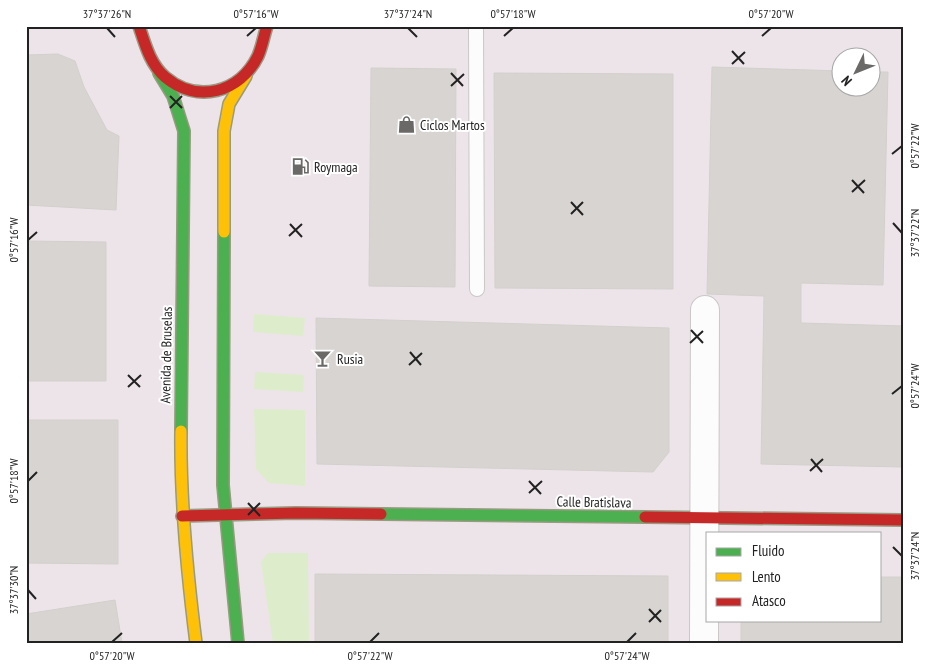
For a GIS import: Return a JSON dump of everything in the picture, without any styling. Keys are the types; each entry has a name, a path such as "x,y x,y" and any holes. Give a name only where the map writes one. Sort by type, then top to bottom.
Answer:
{"main road":[{"name":"Avenida de Bruselas","path":"139,26 149,59 173,96 184,130 180,442 182,516 196,643"},
{"path":"238,643 225,515 222,441 224,131 229,104 256,61 267,26"},
{"path":"159,73 170,83 185,90 202,94 232,87 246,76"},
{"name":"Calle Bratislava","path":"182,516 296,512 903,520"}],"street":[{"path":"704,643 706,310"}],"lane":[{"path":"476,26 477,289"}],"shaded area":[{"path":"26,26 903,26 903,643 26,643"}],"green space":[{"path":"254,314 305,318 303,336 253,332"},
{"path":"255,372 304,375 303,392 254,389"},
{"path":"254,409 305,410 305,486 269,483 256,469"},
{"path":"268,553 308,553 309,643 273,643 261,562"}],"building":[{"path":"58,54 75,61 84,87 107,130 119,136 116,210 26,205 26,55"},
{"path":"712,67 832,71 832,98 882,98 882,72 888,72 883,285 801,283 801,323 903,326 903,467 761,464 764,296 707,294"},
{"path":"371,68 456,69 455,287 369,286"},
{"path":"494,73 673,74 673,289 495,288"},
{"path":"26,241 106,242 106,381 26,381"},
{"path":"316,318 669,328 669,452 653,472 317,464"},
{"path":"26,420 118,420 118,564 26,563"},
{"path":"315,574 668,576 668,643 315,643"},
{"path":"882,577 903,577 903,643 741,643 741,622 882,622"},
{"path":"115,600 122,643 26,643 26,614"}],"traffic: fast":[{"path":"159,73 173,96 184,131 181,431"},
{"path":"224,232 223,485 238,643"},
{"path":"381,514 645,517"}],"traffic: slow":[{"path":"224,232 224,131 229,104 246,76"},
{"path":"181,431 185,537 196,643"}],"traffic: jam":[{"path":"139,26 149,53 160,72 177,85 190,90 204,92 229,86 250,69 258,56 267,26"},
{"path":"182,516 296,513 381,514"},
{"path":"645,517 903,520"}],"place":[{"name":"Ciclos Martos","path":"406,125"},
{"name":"Roymaga","path":"300,167"},
{"name":"Rusia","path":"323,359"}]}
